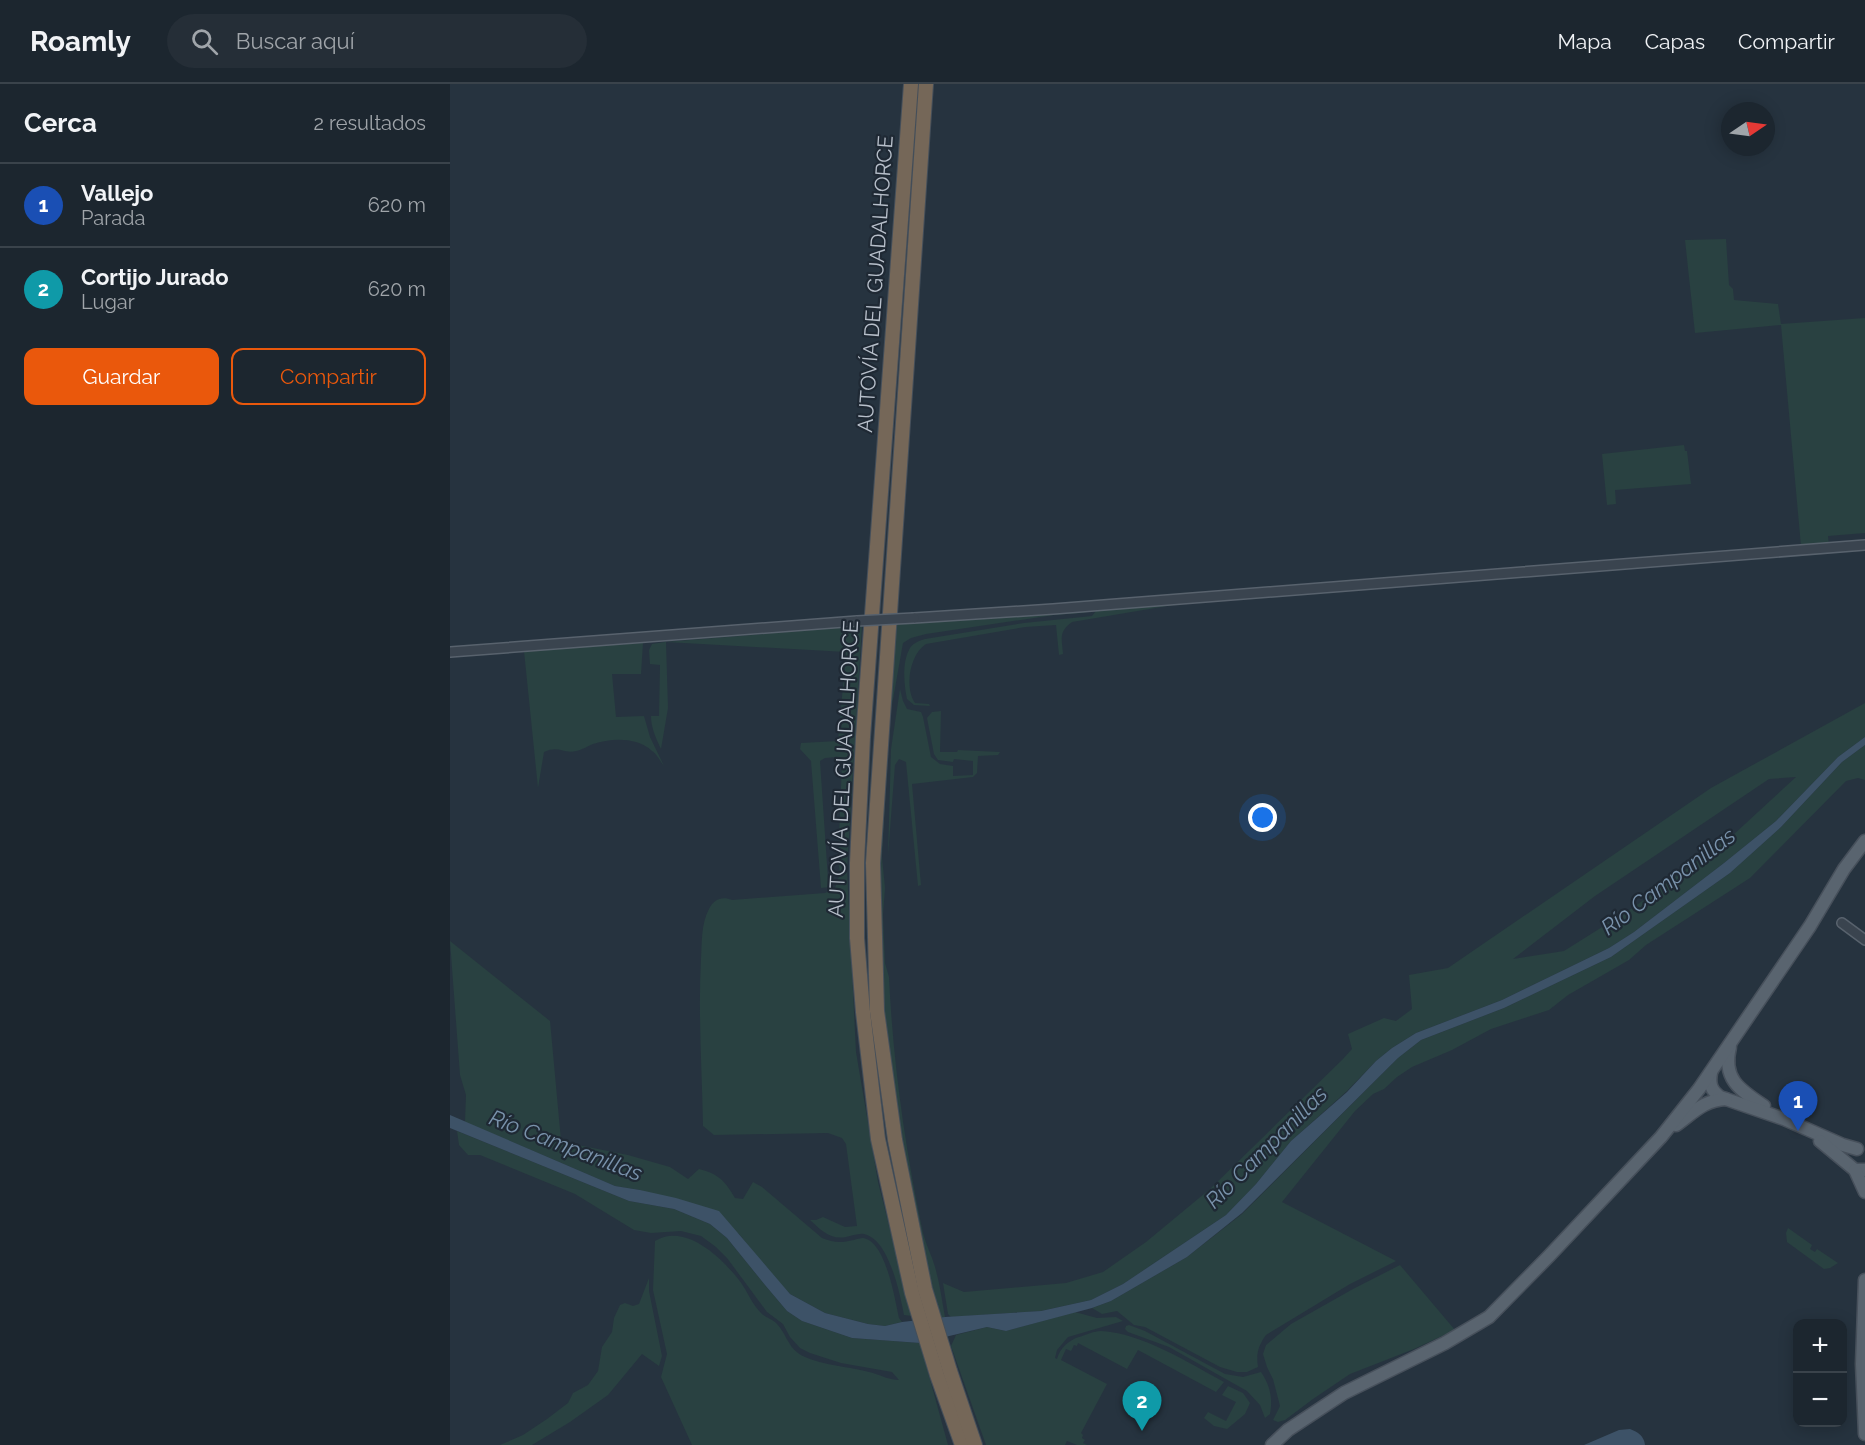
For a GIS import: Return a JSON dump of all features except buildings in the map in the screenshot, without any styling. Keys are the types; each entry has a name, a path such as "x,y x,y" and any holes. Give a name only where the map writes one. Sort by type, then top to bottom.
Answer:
{"highway":[{"name":"AUTOVÍA DEL GUADALHORCE","path":"911,84 863,725 857,863 857,938 878,1139 962,1445"},
{"name":"AUTOVÍA DEL GUADALHORCE","path":"918,1291 877,1011 873,863 926,84"},
{"name":"AUTOVÍA DEL GUADALHORCE","path":"943,1378 960,1401 975,1445"},
{"path":"943,1378 944,1408 954,1445"},
{"path":"960,1401 981,1445"}],"main road":[{"path":"1272,1445 1287,1430 1344,1393 1445,1343 1489,1317 1549,1256 1661,1137 1706,1082 1810,926 1845,868 1865,841"},
{"path":"1731,1043 1727,1058 1730,1075 1748,1095"},
{"path":"1706,1082 1722,1083 1748,1095 1805,1130 1843,1145 1862,1148"},
{"path":"1706,1082 1720,1097 1784,1119"},
{"path":"1661,1137 1696,1109 1711,1101 1727,1099"},
{"path":"1805,1130 1857,1169 1865,1192"},
{"path":"1857,1169 1849,1163 1849,1156 1862,1148"},
{"path":"1865,1280 1862,1364 1865,1434"}],"street":[{"path":"450,652 857,621 1053,609 1865,545"},
{"path":"1842,924 1864,938"}],"green space":[{"path":"1726,239 1729,285 1733,289 1734,300 1778,304 1781,324 1865,318 1865,533 1828,536 1829,546 1801,546 1781,325 1695,333 1685,240"},
{"path":"1684,445 1687,451 1691,484 1615,490 1616,504 1607,505 1602,454"},
{"path":"1185,603 1072,622 1063,633 1063,654 1059,655 1056,625 1025,627 926,644 916,655 909,680 915,703 930,706 914,705 907,699 905,661 912,646 923,640 1024,623 1092,616 1103,608"},
{"path":"1090,609 1083,613 1054,615 926,634 903,643 889,722 882,857 885,888 883,915 885,963 889,977 893,1041 905,1137 923,1233 940,1286 945,1317 941,1318 906,1174 891,1076 882,977 878,855 892,624"},
{"path":"862,626 847,870 856,1052 878,1182 912,1316 904,1315 892,1268 887,1256 873,1238 864,1234 835,1237 810,1220 823,1217 845,1227 857,1226 846,1144 842,1138 828,1133 714,1135 703,1126 700,980 702,933 709,909 713,903 722,898 732,900 825,893 835,888 840,873 838,861 842,762 837,757 820,761 828,879 832,880 830,887 821,888 811,761 800,749 801,743 838,741 846,652 666,642 668,708 661,749 651,720 651,716 659,716 660,665 650,664 649,650 652,644 665,642"},
{"path":"643,643 641,674 612,674 616,717 644,716 650,737 664,766 654,752 632,741 608,741 572,752 549,750 544,752 538,788 524,651"},
{"path":"900,689 907,709 921,712 931,757 940,764 953,766 953,776 973,775 973,761 938,760 934,754 927,718 932,712 941,711 940,752 957,752 958,750 1000,752 998,755 978,756 977,773 973,777 912,784 921,885 918,886 906,762 899,759 895,765 888,856 891,749"},
{"path":"1865,703 1865,737 1838,757 1776,821 1724,863 1634,932 1609,948 1502,1000 1416,1033 1392,1048 1291,1141 1256,1184 1226,1215 1123,1284 1091,1300 1041,1311 951,1317 948,1314 943,1283 964,1292 1066,1283 1103,1272 1146,1242 1210,1189 1352,1049 1348,1034 1384,1018 1396,1021 1412,1009 1409,975 1448,968 1711,788","holes":["1796,777 1732,836 1634,907 1564,951 1513,959 1595,896 1769,779"]},
{"path":"1865,745 1865,780 1858,778 1846,781 1750,878 1646,945 1629,960 1568,995 1549,1010 1491,1029 1452,1050 1412,1067 1384,1089 1373,1094 1355,1111 1282,1202 1396,1261 1350,1284 1266,1335 1258,1350 1258,1367 1247,1372 1237,1372 1220,1367 1145,1327 1134,1325 1117,1311 1102,1314 1092,1308 1111,1301 1187,1257 1242,1214 1398,1058 1421,1040 1504,1008 1611,957 1730,873 1781,827 1842,762"},
{"path":"450,941 550,1021 561,1140 670,1167 688,1179 699,1169 712,1173 721,1179 735,1198 743,1199 753,1182 822,1238 841,1242 863,1238 871,1242 878,1249 888,1272 899,1318 902,1322 885,1326 825,1313 790,1294 739,1234 640,1190 615,1186 465,1122 466,1095 460,1075"},
{"path":"457,1131 629,1201 674,1209 710,1224 727,1238 787,1311 802,1321 852,1338 920,1343 948,1445 692,1445 661,1377 667,1354 653,1290 655,1241 667,1236 690,1239 713,1253 739,1280 758,1310 780,1327 798,1353 824,1363 899,1380 892,1372 841,1363 800,1348 790,1337 783,1324 767,1312 727,1258 701,1236 681,1231 651,1233 634,1230 575,1194 480,1155 468,1155 459,1145"},
{"path":"1788,1228 1812,1245 1810,1249 1815,1252 1817,1249 1838,1263 1824,1269 1787,1242"},
{"path":"1400,1265 1455,1330 1350,1374 1285,1420 1278,1422 1273,1420 1280,1406 1263,1354 1266,1345 1291,1324"},
{"path":"649,1278 649,1291 662,1356 659,1366 642,1354 608,1395 570,1422 532,1445 500,1445 523,1435 547,1419 568,1403 573,1393 588,1385 598,1371 602,1347 612,1332 614,1318 620,1305 639,1304"},
{"path":"1075,1312 1097,1318 1116,1317 1123,1321 1068,1337 1057,1350 1055,1358 1057,1359 1068,1342 1075,1338 1098,1331 1117,1333 1165,1350 1224,1382 1216,1392 1138,1350 1127,1369 1078,1343 1071,1351 1066,1349 1061,1360 1107,1384 1081,1433 1085,1440 1083,1443 1087,1445 1077,1445 1067,1441 1065,1445 986,1445 951,1346 956,1335 987,1327 1006,1331"},
{"path":"1129,1325 1145,1331 1225,1374 1243,1377 1261,1372 1270,1392 1270,1414 1265,1418 1260,1405 1247,1391 1169,1347 1128,1332 1125,1329"},
{"path":"1228,1386 1243,1393 1250,1403 1245,1414 1227,1429 1214,1426 1204,1418 1208,1412 1226,1421 1236,1402 1222,1395"}],"water":[{"path":"1865,737 1865,745 1842,762 1781,827 1730,873 1611,957 1504,1008 1421,1040 1398,1058 1242,1213 1187,1257 1111,1301 1092,1308 1006,1331 987,1327 920,1343 852,1338 802,1321 787,1311 727,1238 710,1224 674,1209 629,1201 450,1128 450,1115 615,1186 676,1198 719,1211 790,1294 825,1313 885,1326 945,1317 1041,1311 1091,1300 1123,1284 1226,1215 1256,1184 1291,1141 1347,1092 1376,1061 1392,1048 1416,1033 1502,1000 1609,948 1634,932 1776,821 1838,757"},
{"path":"1630,1429 1640,1435 1645,1445 1584,1445 1619,1430"}],"place":[{"name":"Vallejo","path":"1798,1131"},
{"name":"Cortijo Jurado","path":"1142,1431"}],"water label":[{"name":"Río Campanillas","path":"1668,881"},
{"name":"Río Campanillas","path":"566,1145"},
{"name":"Río Campanillas","path":"1266,1147"}]}
